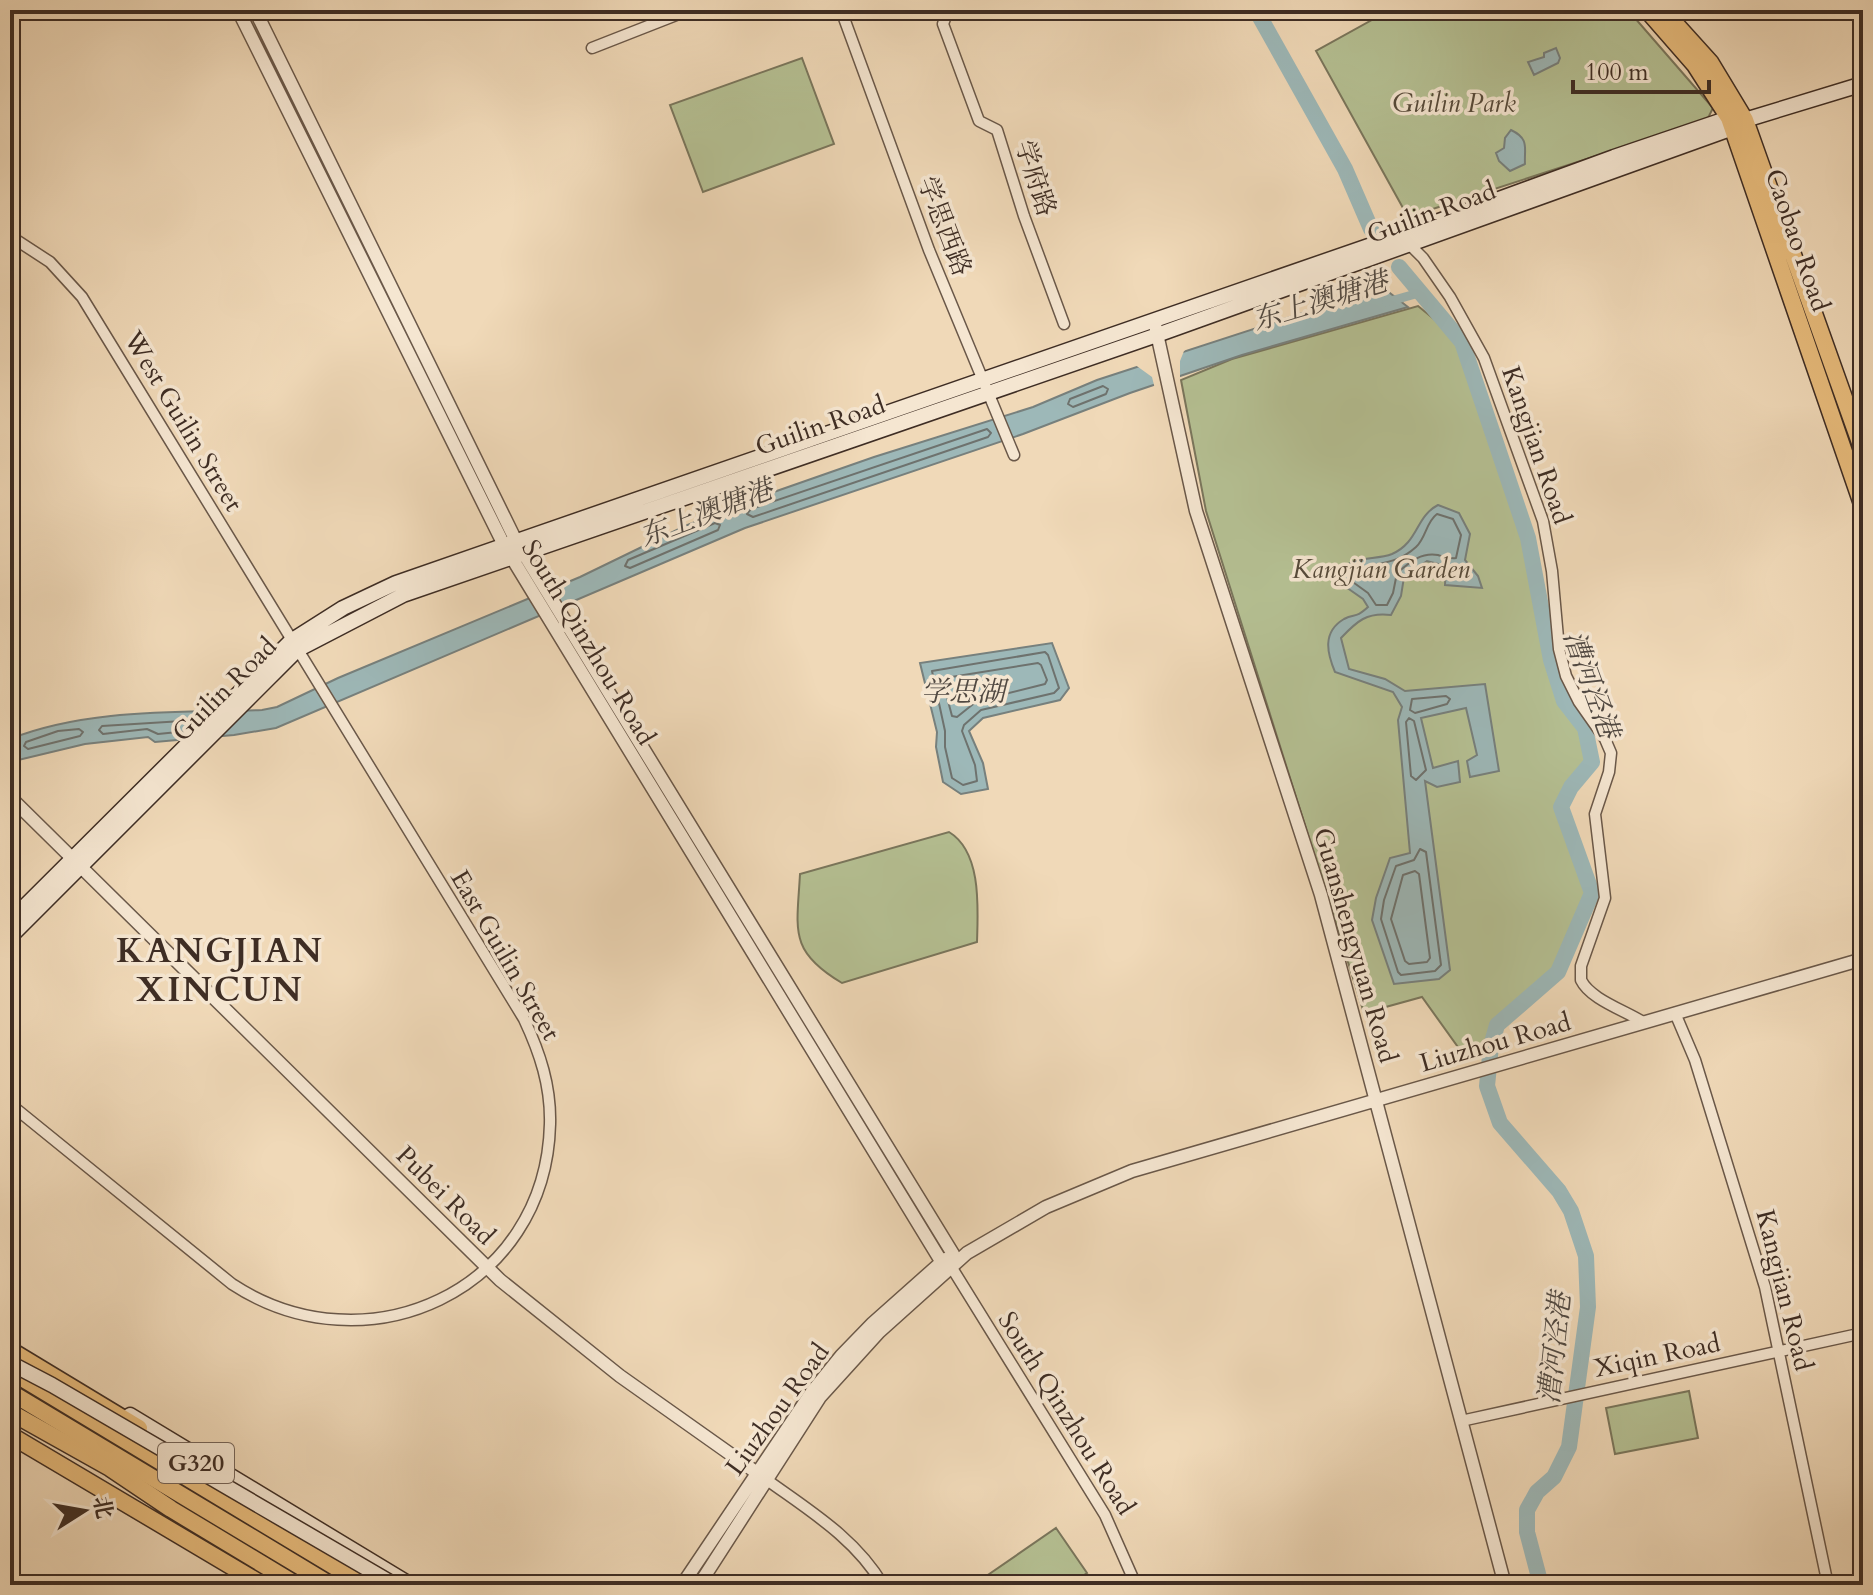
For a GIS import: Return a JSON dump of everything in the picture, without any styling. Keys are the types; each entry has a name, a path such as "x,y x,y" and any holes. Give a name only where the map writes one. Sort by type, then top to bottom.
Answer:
{"main road":[{"name":"Caobao Road","path":"1647,10 1695,65 1736,122 1863,507"},
{"name":"Caobao Road","path":"1663,10 1710,62 1863,451"},
{"name":"Guilin Road","path":"10,921 197,750 236,704 294,645 403,595 514,549 1406,240 1614,157 1863,84"},
{"name":"Guilin Road","path":"10,937 177,754 236,704"},
{"path":"10,1342 411,1585"},
{"name":"G320","path":"10,1350 336,1548 376,1585"},
{"path":"10,1362 395,1585"},
{"name":"G320","path":"10,1362 376,1585"},
{"path":"10,1371 365,1585"},
{"path":"10,1392 331,1585"},
{"name":"G320","path":"10,1412 110,1468 171,1509 297,1585"},
{"name":"G320","path":"10,1435 263,1585"}],"street":[{"name":"South Qinzhou Road","path":"238,10 514,549 538,588 560,613 949,1261"},
{"name":"South Qinzhou Road","path":"255,10 514,549"},
{"path":"592,48 689,10"},
{"name":"学思西路","path":"841,10 929,250 1012,451"},
{"name":"学府路","path":"948,10 943,24 979,121 997,130 1024,216 1064,324"},
{"name":"West Guilin Street","path":"10,236 50,262 82,297 294,645"},
{"name":"Kangjian Road","path":"1406,240 1423,258 1476,340 1543,521 1552,571 1559,649 1566,676 1611,753 1609,772 1595,814 1605,898 1581,966 1581,980 1594,997 1619,1007 1643,1022"},
{"name":"Guanshengyuan Road","path":"1155,327 1204,537 1309,855 1505,1585"},
{"name":"South Qinzhou Road","path":"538,588 546,614 1105,1515 1117,1536 1136,1585"},
{"name":"East Guilin Street","path":"10,1104 232,1284 254,1299 284,1311 341,1321 396,1316 425,1307 453,1293 487,1268 517,1231 535,1196 550,1125 548,1090 540,1054 524,1019 294,645"},
{"name":"Pubei Road","path":"10,797 487,1268 620,1376 847,1539 870,1564 883,1585"},
{"name":"Liuzhou Road","path":"699,1585 811,1393 841,1356 949,1261 1037,1212 1109,1180 1863,959"},
{"name":"Kangjian Road","path":"1675,1013 1695,1060 1750,1232 1779,1350 1828,1585"},
{"name":"Xiqin Road","path":"1461,1421 1863,1333"},
{"name":"Liuzhou Road","path":"682,1585 762,1476"}],"green space":[{"name":"Guilin Park","path":"1390,10 1628,10 1713,108 1707,120 1408,217 1316,51"},
{"path":"802,58 834,144 703,192 670,105"},
{"name":"Kangjian Garden","path":"1418,306 1462,342 1528,538 1551,660 1564,701 1585,728 1592,762 1571,787 1561,808 1592,893 1558,972 1497,1025 1491,1046 1463,1054 1422,997 1364,1013 1206,511 1181,380 1232,359"},
{"path":"949,832 960,841 973,867 977,942 842,983 812,960 804,949 798,925 800,874"},
{"path":"1689,1391 1698,1438 1615,1454 1606,1408"},
{"path":"1056,1528 1087,1573 1070,1585 986,1585 982,1579"}],"water":[{"path":"1556,48 1560,58 1558,63 1534,75 1528,62 1544,57 1544,53"},
{"path":"1511,130 1524,140 1525,164 1510,171 1499,161 1496,153 1504,148 1505,138"},
{"path":"1377,283 1408,307 1242,355 1023,434 745,528 276,728 155,742 148,737 85,744 10,762 10,739 71,722 134,714 277,707 748,501 1033,407 1097,380 1312,310 1366,297 1375,292"},
{"path":"1438,505 1459,513 1470,534 1465,560 1478,576 1482,588 1445,585 1446,566 1427,561 1404,577 1401,596 1391,615 1363,619 1341,638 1349,669 1385,679 1405,691 1485,684 1499,771 1470,777 1467,761 1477,755 1466,708 1421,718 1433,768 1458,761 1460,782 1437,787 1425,781 1450,970 1439,979 1394,984 1372,920 1390,858 1410,853 1398,720 1402,707 1393,692 1335,672 1328,643 1337,624 1368,607 1363,599 1343,585 1340,572 1351,563 1385,556 1401,549 1425,516"},
{"name":"学思湖","path":"1052,643 1069,688 1060,700 983,718 969,731 983,763 988,789 961,794 943,782 936,747 937,732 920,663"}],"pier":[{"path":"1193,344 1184,351 1180,361 1180,381 1155,389 1152,377 1134,364"}],"waterway":[{"name":"漕河泾港","path":"1256,10 1345,169 1371,229"},
{"name":"漕河泾港","path":"1399,267 1462,342 1528,538 1551,660 1564,701 1585,728 1592,762 1571,787 1561,807 1592,893 1558,972 1497,1025 1491,1046 1487,1086 1500,1123 1559,1191 1571,1211 1586,1256 1588,1307 1569,1447 1554,1477 1537,1492 1527,1510 1527,1532 1541,1585"},
{"name":"东上澳塘港","path":"1387,302 1419,293"}],"district":[{"name":"KANGJIAN XINCUN","path":"220,970"}]}
